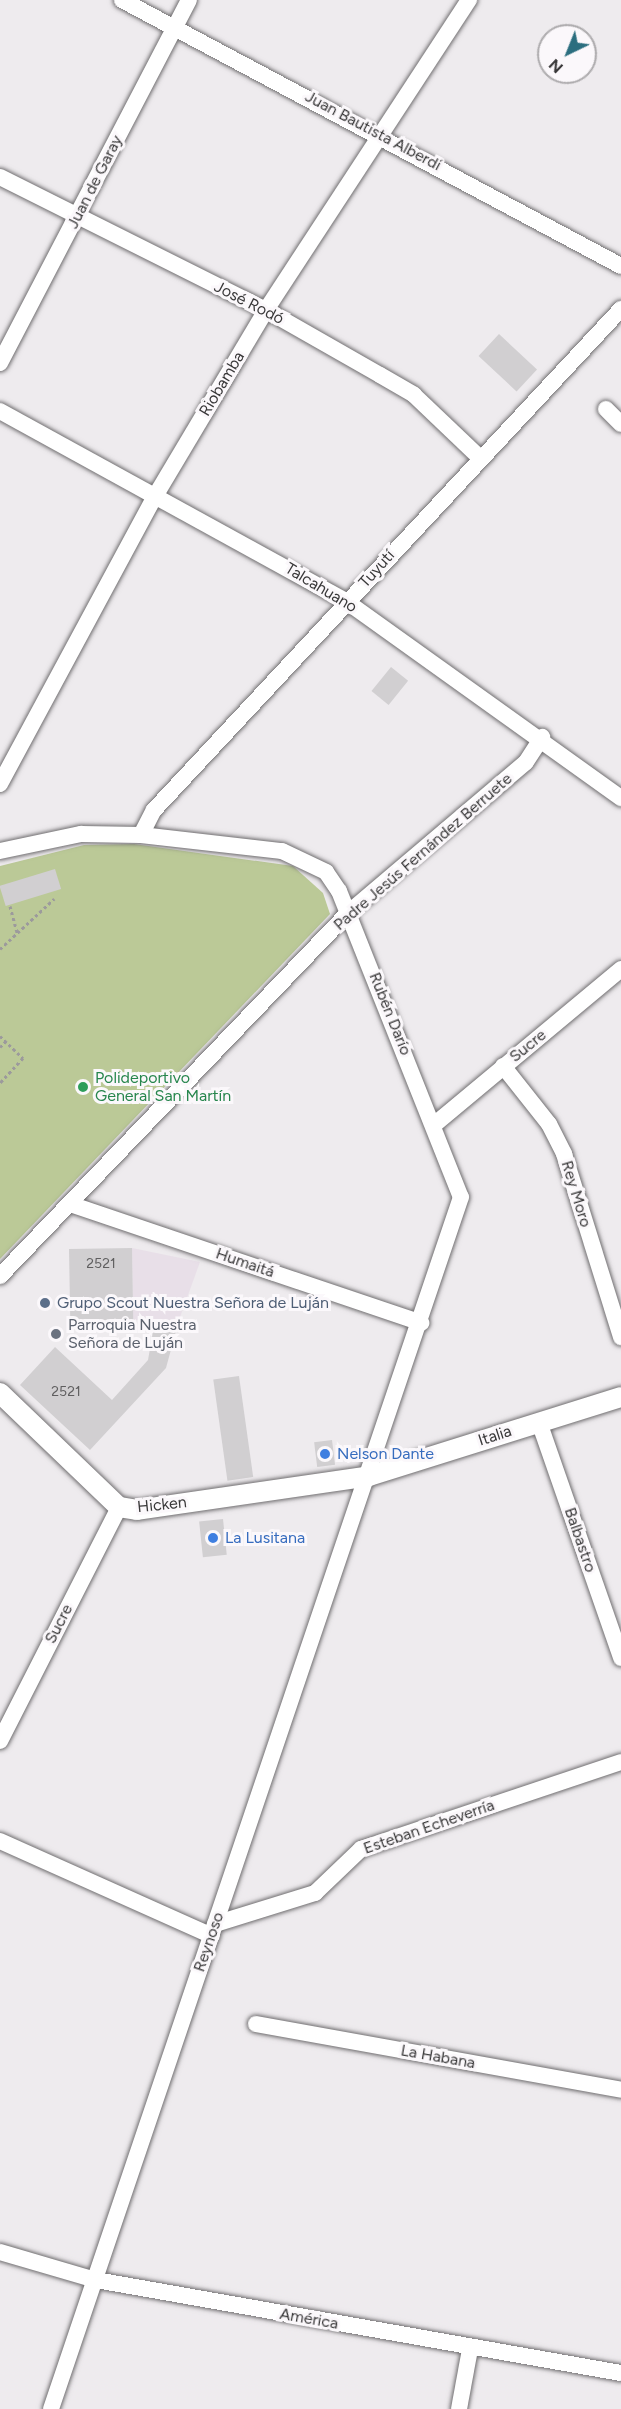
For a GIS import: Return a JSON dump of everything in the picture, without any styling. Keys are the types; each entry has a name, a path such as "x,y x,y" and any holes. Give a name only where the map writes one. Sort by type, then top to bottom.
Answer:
{"street":[{"name":"Juan Bautista Alberdi","path":"122,0 383,136 621,266"},
{"name":"Juan de Garay","path":"0,363 189,0"},
{"name":"Riobamba","path":"0,784 157,493 266,310 383,136 468,0"},
{"name":"José Rodó","path":"0,177 266,310 414,395 478,457"},
{"name":"Tuyutí","path":"141,835 154,810 478,457 621,309"},
{"path":"606,409 621,424"},
{"name":"Talcahuano","path":"0,411 157,493 347,602 542,736 621,798"},
{"name":"Padre Jesús Fernández Berruete","path":"0,1276 348,913 526,762 542,736"},
{"name":"Rubén Darío","path":"0,851 81,834 141,835 282,851 309,861 326,872 348,913 435,1124 461,1197 369,1476"},
{"name":"Sucre","path":"435,1124 621,969"},
{"name":"Rey Moro","path":"503,1066 549,1124 564,1154 621,1337"},
{"name":"Humaitá","path":"70,1204 421,1323"},
{"name":"Hicken","path":"0,1393 119,1507 137,1510 369,1476"},
{"name":"Italia","path":"369,1476 621,1396"},
{"name":"Balbastro","path":"539,1422 621,1658"},
{"name":"Reynoso","path":"51,2409 369,1476"},
{"name":"Sucre","path":"0,1741 119,1507"},
{"name":"Esteban Echeverría","path":"213,1930 315,1893 362,1849 621,1762"},
{"path":"0,1841 213,1930"},
{"name":"La Habana","path":"256,2024 621,2090"},
{"name":"América","path":"0,2252 96,2280 471,2349 621,2373"},
{"path":"459,2409 471,2349"}],"path":[{"path":"0,949 54,899"},
{"path":"10,906 17,933"},
{"path":"0,1036 23,1058 0,1083"},
{"path":"0,1047 6,1041"}],"shaded area":[{"path":"132,1248 200,1262 179,1320 133,1320"}],"green space":[{"name":"Polideportivo General San Martín","path":"134,844 293,866 323,893 330,914 0,1259 0,866 84,845"}],"building":[{"path":"499,334 537,369 517,391 479,356"},
{"path":"391,667 408,681 389,705 371,691"},
{"path":"55,869 61,889 6,906 0,886"},
{"path":"132,1248 133,1320 70,1321 69,1249"},
{"path":"155,1320 179,1320 166,1368 90,1450 20,1385 55,1347 112,1400 148,1360"},
{"path":"239,1376 253,1477 227,1481 213,1380"},
{"name":"Nelson Dante","path":"332,1440 335,1465 317,1467 314,1442"},
{"name":"La Lusitana","path":"223,1519 227,1555 203,1557 199,1522"}],"place":[{"name":"Polideportivo General San Martín","path":"83,1087"},
{"name":"Grupo Scout Nuestra Señora de Luján","path":"45,1303"},
{"name":"Parroquia Nuestra Señora de Luján","path":"56,1334"},
{"name":"Nelson Dante","path":"325,1454"},
{"name":"La Lusitana","path":"213,1538"}]}
